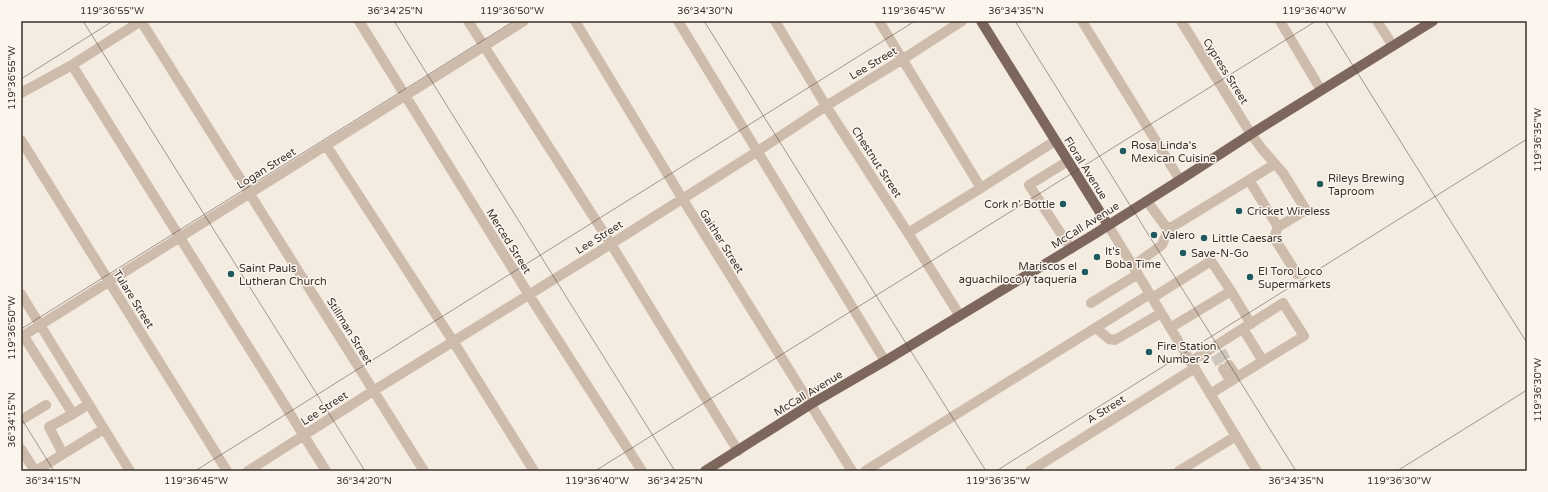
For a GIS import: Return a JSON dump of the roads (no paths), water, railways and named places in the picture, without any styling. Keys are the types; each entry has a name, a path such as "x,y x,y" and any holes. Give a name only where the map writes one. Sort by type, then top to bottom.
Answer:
{"main road":[{"name":"Floral Avenue","path":"981,21 1108,225"},
{"name":"McCall Avenue","path":"705,471 811,404 1070,249 1433,21"}],"street":[{"path":"21,93 72,65 141,21"},
{"name":"Stillman Street","path":"141,21 424,471"},
{"name":"Merced Street","path":"360,21 529,295 642,471"},
{"path":"468,21 611,244 738,451"},
{"name":"Logan Street","path":"22,336 524,21"},
{"name":"Gaither Street","path":"575,21 682,198 852,471"},
{"path":"678,21 885,361"},
{"name":"Chestnut Street","path":"775,21 826,106 960,316"},
{"path":"879,21 981,188"},
{"name":"Lee Street","path":"248,471 453,340 611,244 962,21"},
{"path":"1082,21 1180,180"},
{"name":"Cypress Street","path":"1181,21 1251,134 1262,149 1271,166 1283,173 1306,210 1278,228"},
{"path":"1280,21 1321,90"},
{"path":"1377,21 1393,46"},
{"path":"72,65 326,471"},
{"name":"Tulare Street","path":"21,140 227,471"},
{"path":"908,233 1055,141"},
{"path":"326,145 453,340 534,471"},
{"path":"1068,161 1029,185 1070,249"},
{"path":"1147,201 1166,227 1172,227 1271,166"},
{"path":"1249,180 1278,228 1274,238 1297,274"},
{"name":"Floral Avenue","path":"1108,225 1257,471"},
{"path":"1091,303 1135,270 1162,245 1169,227"},
{"path":"865,471 1096,328 1211,261 1231,291 1263,361 1210,394"},
{"path":"1170,328 1231,291"},
{"path":"21,294 130,471"},
{"name":"A Street","path":"1030,471 1216,350 1247,326 1283,303 1304,336 1263,361"},
{"path":"1096,328 1109,338 1115,340 1161,313"},
{"path":"22,336 73,414"},
{"path":"1226,367 1234,379"},
{"path":"63,454 49,427 89,404"},
{"path":"21,420 46,405"},
{"path":"22,453 36,471 104,429"},
{"path":"1179,471 1236,436"}],"tunnel":[{"path":"1221,351 1229,365"},
{"path":"1215,355 1223,369"}],"place":[{"name":"Rosa Linda's Mexican Cuisine","path":"1123,151"},
{"name":"Rileys Brewing Taproom","path":"1320,184"},
{"name":"Cork n’ Bottle","path":"1063,204"},
{"name":"Cricket Wireless","path":"1239,211"},
{"name":"Valero","path":"1154,235"},
{"name":"Little Caesars","path":"1204,238"},
{"name":"Save-N-Go","path":"1183,253"},
{"name":"It's Boba Time","path":"1097,257"},
{"name":"Mariscos el aguachiloco y taquería","path":"1085,272"},
{"name":"Saint Pauls Lutheran Church","path":"231,274"},
{"name":"El Toro Loco Supermarkets","path":"1250,277"},
{"name":"Fire Station Number 2","path":"1149,352"}]}
